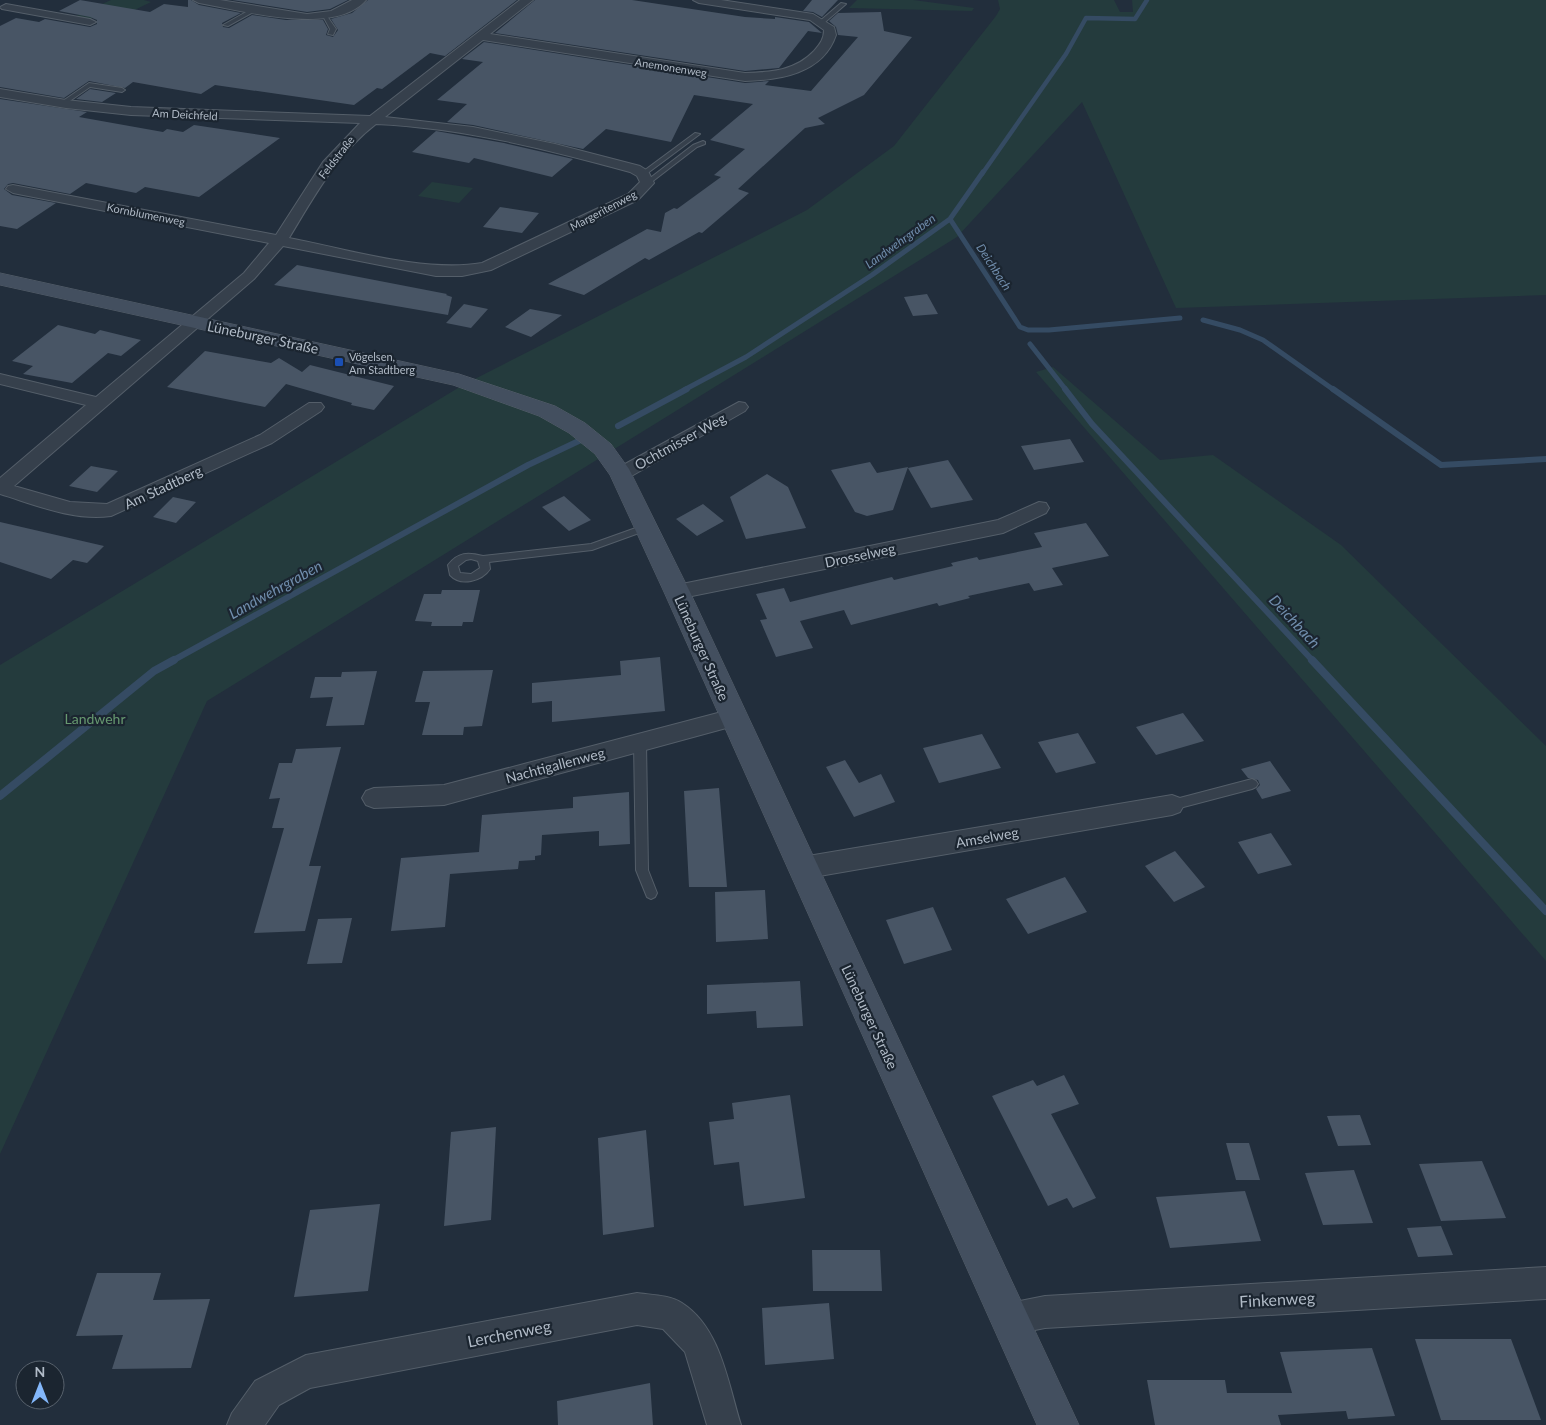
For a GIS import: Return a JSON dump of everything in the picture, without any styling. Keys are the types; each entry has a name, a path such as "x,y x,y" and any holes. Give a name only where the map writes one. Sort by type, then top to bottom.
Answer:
{"street":[{"path":"3,8 22,0"},
{"path":"199,0 308,17 325,17 340,13 360,0"},
{"name":"Feldstraße","path":"195,322 249,276 280,240 336,154 357,132 527,0"},
{"path":"699,0 796,14 822,22"},
{"path":"3,8 90,22"},
{"name":"Anemonenweg","path":"480,36 720,74 777,76 798,70 819,53 831,37 830,29 822,22"},
{"name":"Am Deichfeld","path":"0,93 62,104 132,112 372,120"},
{"name":"Margeritenweg","path":"280,240 436,271 462,271 486,267 633,197 645,179 636,169 504,136 419,123 372,120"},
{"name":"Kornblumenweg","path":"13,189 280,240"},
{"name":"Lüneburger Straße","path":"0,279 459,380 547,411 577,428 603,449 621,474 677,592 1058,1425"},
{"name":"Am Stadtberg","path":"0,488 195,322"},
{"path":"0,379 99,403"},
{"name":"Am Stadtberg","path":"0,488 83,511 98,513 111,510 266,439 315,407"},
{"name":"Ochtmisser Weg","path":"621,474 738,408"},
{"name":"Drosselweg","path":"677,592 1003,526 1039,508"},
{"name":"Nachtigallenweg","path":"374,798 444,795 733,718"},
{"name":"Amselweg","path":"802,868 1172,805"},
{"name":"Finkenweg","path":"1010,1319 1045,1312 1546,1283"},
{"name":"Lerchenweg","path":"244,1425 267,1393 306,1372 637,1309 671,1314 699,1343 724,1425"}],"lane":[{"path":"822,22 843,4"},
{"path":"226,25 255,8"},
{"path":"325,17 333,29 331,34"},
{"path":"62,104 89,85 122,90"},
{"path":"645,179 697,134"},
{"path":"645,179 695,146 703,143"},
{"path":"483,559 592,547 646,528"},
{"path":"640,743 642,870 651,893"},
{"path":"1172,805 1252,784"}],"green space":[{"path":"111,0 144,0 151,2 118,18 101,14 88,20 74,17"},
{"path":"857,0 913,0 974,8 972,11 849,8"},
{"name":"Landwehr","path":"998,0 1114,0 1120,12 1133,12 1132,0 1546,0 1546,295 1176,308 1082,102 957,237 207,701 0,1154 0,665 463,385 807,210 894,146 996,16 1000,9"},
{"path":"432,182 473,188 459,203 418,196"},
{"path":"1053,367 1160,460 1213,455 1341,545 1546,746 1546,961 1036,372"}],"building":[{"path":"80,0 150,12 164,4 188,7 188,0 191,0 199,5 241,13 222,23 223,27 229,28 252,15 286,20 323,20 328,29 326,35 333,37 338,30 331,19 352,13 368,0 517,0 445,56 430,53 382,89 377,88 354,105 215,85 201,94 133,82 125,88 89,81 64,98 0,87 0,26 16,18 39,22 45,19 90,27 97,24 97,20 90,17 59,11"},
{"path":"232,0 348,0 330,9 307,12"},
{"path":"535,0 632,0 745,17 775,19 775,17 809,22 822,33 808,31 779,68 745,71 495,33"},
{"path":"812,0 838,0 822,17 813,12 803,11"},
{"path":"881,12 884,31 912,37 864,95 818,118 825,124 805,128 738,189 749,193 702,233 699,232 649,260 645,258 584,295 548,284 647,229 661,232 665,213 674,208 677,209 721,177 714,175 745,149 710,140 753,104 694,95 671,142 606,129 583,149 473,125 447,122 467,104 437,100 483,62 462,59 484,42 745,83 769,81 765,85 811,91 858,37 838,35 836,27 829,21 838,13"},
{"path":"90,89 116,93 102,102 76,99"},
{"path":"0,99 87,112 79,117 163,132 167,129 183,132 194,125 280,138 199,197 145,187 136,193 86,183 70,194 13,183 8,184 4,189 12,195 56,203 17,229 0,226"},
{"path":"436,131 504,143 573,159 552,177 474,158 469,163 412,152"},
{"path":"500,207 539,213 522,233 483,227"},
{"path":"297,265 447,294 452,297 448,315 274,285"},
{"path":"927,294 938,314 913,316 904,297"},
{"path":"464,304 488,309 471,328 446,323"},
{"path":"530,309 562,315 531,337 505,327"},
{"path":"58,325 95,334 100,330 141,340 121,356 108,353 72,383 23,374 33,366 12,361"},
{"path":"205,351 271,363 279,358 302,372 310,365 394,386 374,410 351,405 352,403 286,384 265,407 167,387"},
{"path":"1070,439 1084,462 1034,470 1021,446"},
{"path":"948,460 973,500 931,508 908,468"},
{"path":"870,462 877,473 908,467 893,510 867,516 855,512 831,470"},
{"path":"91,466 118,471 97,492 69,486"},
{"path":"767,474 788,487 806,528 746,539 730,497"},
{"path":"564,496 591,520 569,531 542,507"},
{"path":"173,497 196,502 176,523 153,517"},
{"path":"703,504 724,521 697,536 676,519"},
{"path":"0,522 104,546 87,563 73,560 51,579 0,562"},
{"path":"1086,523 1109,556 1052,568 1063,585 1034,591 1029,583 968,596 970,598 939,606 937,603 851,625 844,610 800,621 813,648 776,657 760,620 767,619 756,594 784,588 790,602 892,577 894,580 953,566 951,563 977,557 979,560 1042,547 1034,533"},
{"path":"442,590 480,590 473,622 463,622 462,626 431,626 432,622 415,621 424,594 441,594"},
{"path":"660,657 665,711 552,722 552,701 532,703 532,683 621,675 620,661"},
{"path":"493,670 482,726 464,727 463,735 422,735 430,702 415,702 423,671"},
{"path":"377,671 364,725 326,726 333,697 310,698 315,677 341,677 342,672"},
{"path":"1183,713 1204,741 1156,755 1136,727"},
{"path":"1078,733 1096,763 1056,773 1038,742"},
{"path":"982,734 1001,768 939,783 923,748"},
{"path":"341,747 309,866 321,866 305,931 254,933 284,828 272,828 280,798 269,799 279,763 292,763 296,749"},
{"path":"845,760 859,783 881,774 895,802 854,817 826,767"},
{"path":"1270,761 1291,791 1262,799 1256,789 1260,785 1258,780 1248,778 1241,769"},
{"path":"719,788 727,887 689,887 684,791"},
{"path":"629,792 630,844 599,846 599,831 542,835 541,855 535,856 535,860 519,861 518,869 450,874 445,927 391,931 401,858 479,852 482,815 573,808 573,797"},
{"path":"1271,833 1292,865 1258,874 1238,842"},
{"path":"1175,851 1205,887 1174,902 1145,866"},
{"path":"1065,877 1087,912 1028,934 1006,899"},
{"path":"765,890 768,939 716,942 715,892"},
{"path":"933,907 952,950 904,964 886,920"},
{"path":"352,918 342,963 307,964 318,919"},
{"path":"800,981 803,1026 757,1028 756,1011 707,1014 707,985"},
{"path":"1064,1075 1079,1104 1051,1114 1096,1198 1073,1208 1067,1198 1048,1206 992,1096 1033,1080 1037,1086"},
{"path":"790,1095 805,1198 744,1206 739,1162 714,1165 709,1122 734,1119 732,1103"},
{"path":"1360,1115 1371,1145 1338,1146 1327,1116"},
{"path":"496,1127 491,1220 444,1226 451,1132"},
{"path":"646,1130 654,1227 603,1235 598,1138"},
{"path":"1226,1143 1249,1143 1260,1180 1236,1180"},
{"path":"1482,1161 1506,1218 1441,1221 1419,1164"},
{"path":"1354,1170 1373,1223 1323,1225 1305,1173"},
{"path":"1245,1191 1261,1241 1170,1248 1156,1197"},
{"path":"380,1204 368,1291 294,1297 310,1210"},
{"path":"1441,1226 1453,1255 1418,1257 1407,1228"},
{"path":"812,1250 880,1250 882,1291 813,1291"},
{"path":"97,1273 161,1273 153,1300 210,1299 191,1368 112,1369 123,1335 76,1336"},
{"path":"829,1303 834,1359 765,1365 762,1308"},
{"path":"1415,1339 1511,1339 1541,1420 1441,1420"},
{"path":"1372,1348 1395,1416 1348,1419 1346,1411 1278,1415 1281,1425 1155,1425 1147,1380 1225,1380 1227,1393 1292,1393 1280,1352"},
{"path":"650,1383 653,1425 558,1425 557,1401"}],"waterway":[{"name":"Landwehrgraben","path":"982,174 1066,54 1086,18 1135,19 1147,0"},
{"name":"Landwehrgraben","path":"950,219 983,172"},
{"name":"Landwehrgraben","path":"684,390 746,357 872,275 950,219"},
{"path":"950,219 1020,327 1028,330 1049,330 1180,318"},
{"path":"1203,320 1240,330 1263,340 1334,390"},
{"name":"Deichbach","path":"1030,344 1066,390"},
{"name":"Landwehrgraben","path":"618,426 687,389"},
{"name":"Deichbach","path":"1065,389 1092,424 1313,661"},
{"path":"1333,389 1441,465 1546,459"},
{"name":"Landwehrgraben","path":"172,661 528,465 585,438"},
{"name":"Landwehrgraben","path":"0,796 154,671 174,660"},
{"name":"Deichbach","path":"1312,660 1546,911"}],"place":[{"name":"Vögelsen, Am Stadtberg","path":"339,362"}]}
